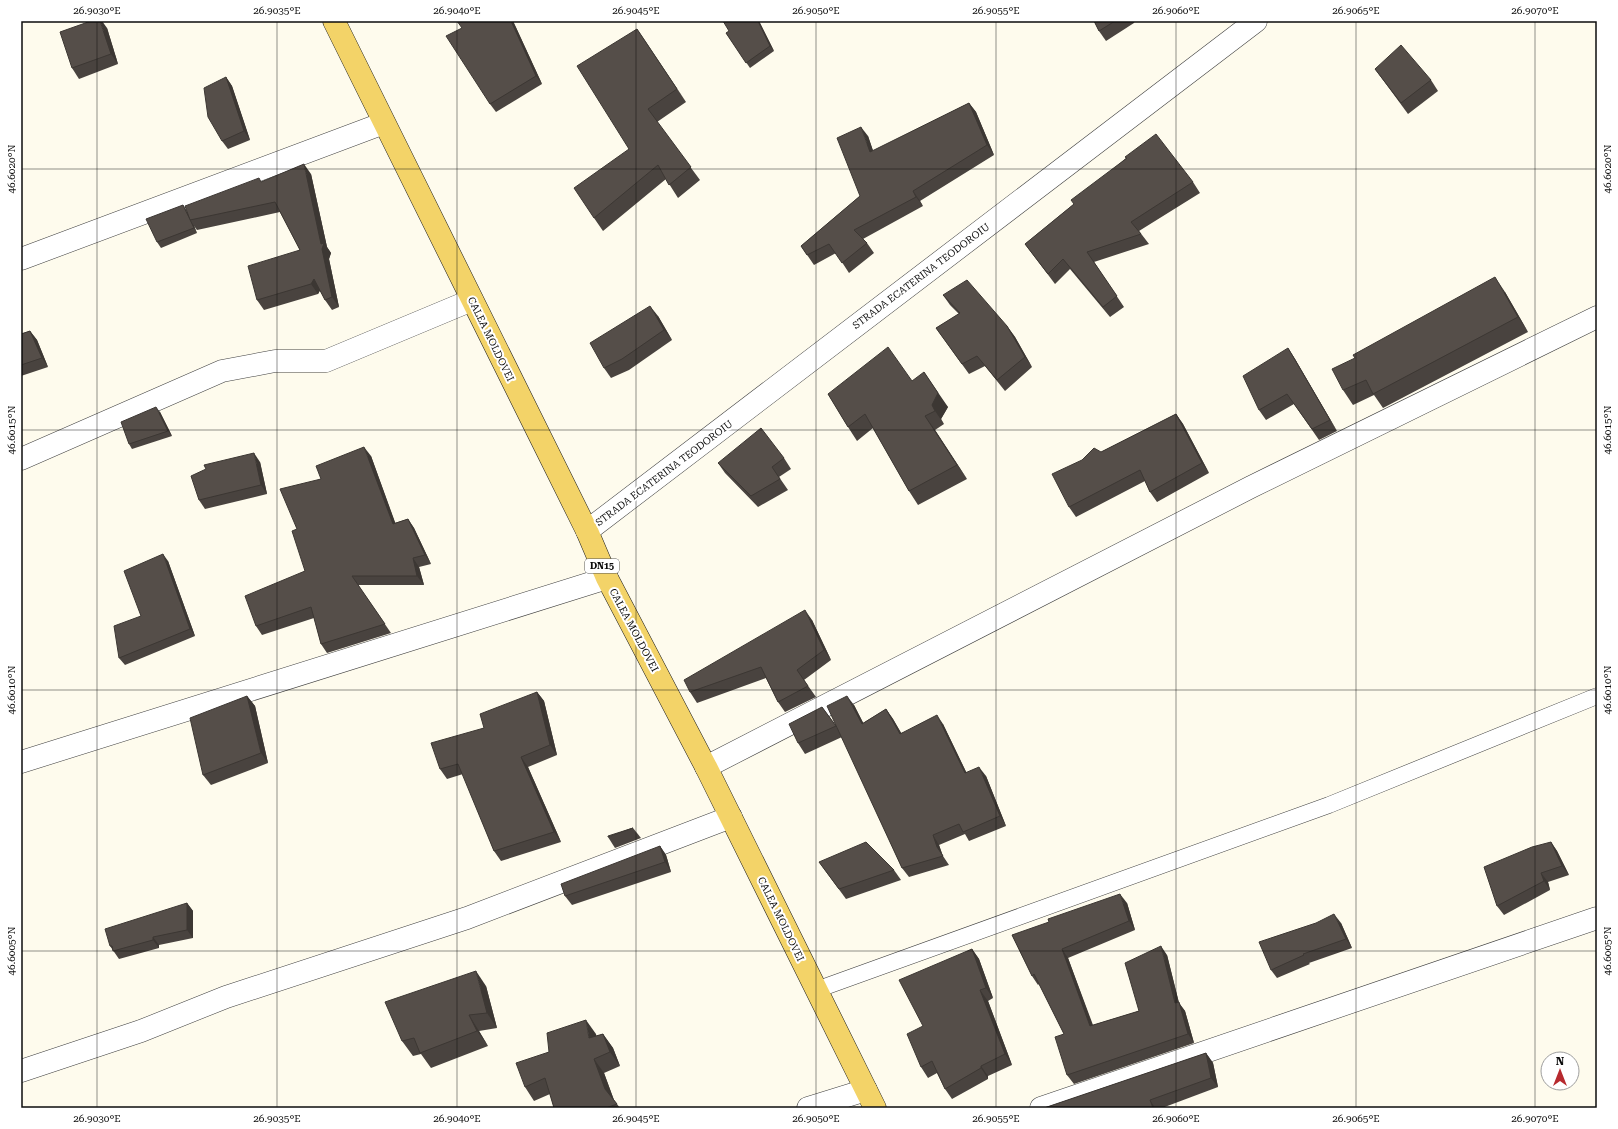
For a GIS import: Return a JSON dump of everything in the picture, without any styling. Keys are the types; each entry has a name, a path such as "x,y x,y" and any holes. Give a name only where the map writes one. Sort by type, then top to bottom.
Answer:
{"main road":[{"name":"CALEA MOLDOVEI","path":"334,21 587,531 607,578 706,767 870,1099"}],"street":[{"name":"STRADA ECATERINA TEODOROIU","path":"587,531 1256,21"},
{"path":"21,259 384,123"},
{"path":"21,459 222,371 275,361 326,361 472,300"},
{"path":"706,767 1251,487 1597,316"},
{"path":"21,762 607,578"},
{"path":"21,1071 141,1031 226,997 467,918 731,817"},
{"path":"1041,1108 1597,918"},
{"path":"808,1108 870,1099"}],"lane":[{"path":"816,990 1329,805 1597,696"}],"building":[{"path":"91,21 100,21 111,54 72,68 60,32"},
{"path":"457,21 511,21 536,76 490,104 446,36 462,28"},
{"path":"723,21 758,21 770,46 746,63 726,33 729,31"},
{"path":"1094,21 1115,21 1099,31"},
{"path":"637,29 677,89 648,109 691,167 669,185 658,165 594,218 574,188 629,149 577,66"},
{"path":"1401,45 1431,80 1401,103 1375,69"},
{"path":"226,77 244,131 222,141 208,117 204,88"},
{"path":"969,103 987,145 913,191 916,197 854,230 867,243 842,263 829,244 807,255 801,246 860,196 837,138 861,127 870,152"},
{"path":"1156,134 1193,182 1131,222 1141,234 1087,252 1117,296 1103,307 1063,259 1048,274 1025,244 1074,204 1071,200"},
{"path":"304,164 321,244 324,243 322,249 332,297 325,300 314,279 311,284 257,300 248,266 300,250 275,202 190,220 185,206 259,178 261,182"},
{"path":"183,205 194,228 157,242 146,219"},
{"path":"1495,277 1518,317 1373,394 1366,380 1343,390 1332,369 1355,358 1353,355"},
{"path":"967,280 1007,326 1025,357 997,380 977,356 962,364 936,328 960,313 943,295"},
{"path":"650,306 664,330 622,359 604,368 590,343"},
{"path":"30,331 42,358 21,365 21,334"},
{"path":"888,347 912,381 924,372 938,393 932,405 935,411 925,416 957,465 909,491 865,414 848,427 828,394"},
{"path":"1288,348 1330,420 1312,429 1287,394 1259,410 1243,376"},
{"path":"156,407 168,431 129,444 121,422"},
{"path":"1176,414 1202,463 1150,492 1140,470 1069,507 1052,474 1082,460 1094,448 1101,452"},
{"path":"761,428 784,458 772,467 780,479 751,496 718,463"},
{"path":"364,447 393,524 408,519 425,555 413,558 417,576 352,576 385,624 321,644 311,607 256,626 245,596 305,571 292,531 297,529 280,489 321,479 316,466"},
{"path":"254,453 261,485 199,500 191,476 206,469 204,465"},
{"path":"163,554 190,629 119,658 114,626 141,616 124,571"},
{"path":"805,610 824,650 797,670 808,686 778,702 761,667 690,692 684,680"},
{"path":"537,692 550,745 521,757 554,832 494,851 458,764 440,769 431,743 484,728 480,714"},
{"path":"247,696 261,753 203,775 190,718"},
{"path":"847,696 862,724 886,709 900,734 937,715 965,773 979,767 1000,816 963,832 959,824 933,835 937,847 943,856 902,868 827,706"},
{"path":"822,707 836,726 798,743 789,724"},
{"path":"633,828 608,837 608,836"},
{"path":"866,842 894,870 839,889 819,862"},
{"path":"1551,842 1562,866 1541,873 1544,881 1497,906 1484,867 1532,847"},
{"path":"660,846 665,862 565,896 561,884"},
{"path":"1120,894 1129,921 1062,949 1090,1026 1139,1011 1125,963 1161,946 1175,1003 1179,1002 1188,1034 1067,1075 1055,1037 1064,1034 1034,974 1032,976 1012,935 1049,922 1048,919"},
{"path":"187,903 187,930 153,937 153,940 113,951 105,929"},
{"path":"1334,914 1346,939 1303,954 1304,955 1271,970 1259,942 1316,923"},
{"path":"972,949 986,988 980,990 1005,1054 981,1066 981,1068 945,1089 932,1061 921,1067 907,1034 923,1026 899,980"},
{"path":"476,971 487,1013 469,1015 477,1031 420,1053 414,1038 402,1041 385,1002"},
{"path":"586,1020 589,1038 603,1034 610,1052 594,1059 605,1089 617,1104 606,1108 554,1108 545,1078 525,1087 516,1063 549,1052 547,1033"},
{"path":"1206,1053 1211,1078 1150,1100 1153,1108 1044,1108"}]}
